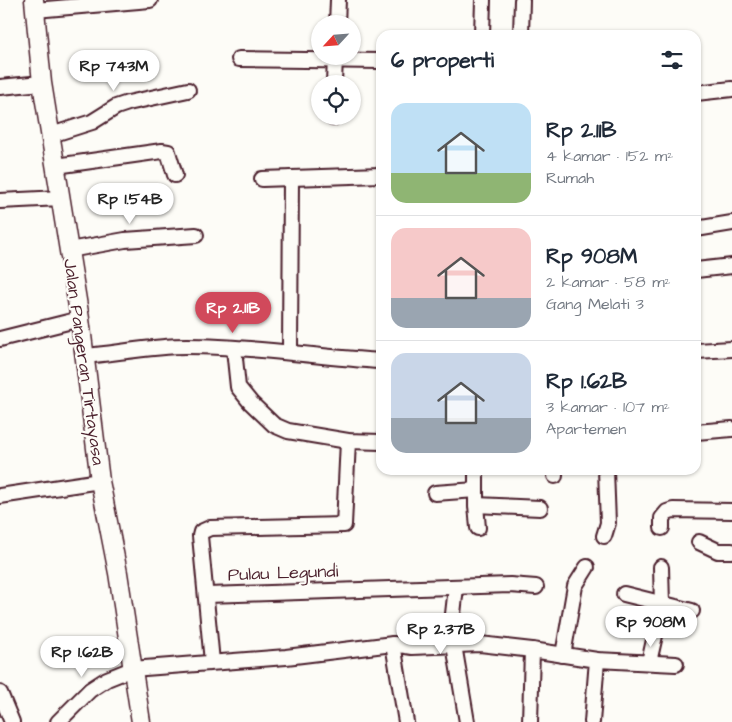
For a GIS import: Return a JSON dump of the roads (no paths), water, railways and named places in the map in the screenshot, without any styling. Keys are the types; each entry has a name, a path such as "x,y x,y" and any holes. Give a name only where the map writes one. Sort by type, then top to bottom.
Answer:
{"main road":[{"name":"Jalan Pangeran Tirtayasa","path":"34,5 42,83 80,319 100,481 118,573 141,722"}],"street":[{"path":"34,5 150,0"},
{"path":"337,15 338,0"},
{"path":"482,30 483,0"},
{"path":"521,30 522,0"},
{"path":"239,59 311,58"},
{"path":"361,60 376,61"},
{"path":"0,88 42,83"},
{"path":"701,92 732,89"},
{"path":"51,135 92,122 116,107 128,103 188,90"},
{"path":"56,166 162,151 168,152 175,175"},
{"path":"262,179 376,175"},
{"path":"290,352 291,178"},
{"path":"0,200 61,198"},
{"path":"701,228 732,223"},
{"path":"69,250 125,240 196,235"},
{"path":"701,269 732,266"},
{"path":"0,339 80,319"},
{"path":"85,356 186,346 290,352 376,361"},
{"path":"701,351 732,348"},
{"path":"234,349 238,387 250,403 274,426 288,431 348,441 376,442"},
{"path":"701,432 732,429"},
{"path":"206,595 200,536 205,529 344,525 348,441"},
{"path":"476,475 478,528"},
{"path":"604,536 608,523 606,475"},
{"path":"0,496 100,481"},
{"path":"435,493 476,490"},
{"path":"476,505 540,508"},
{"path":"662,528 662,518 667,512 673,510 732,511"},
{"path":"699,542 718,551 732,551"},
{"path":"563,655 574,586 587,567"},
{"path":"649,662 662,605 661,567"},
{"name":"Pulau Legundi","path":"212,662 206,595 510,584 536,587"},
{"path":"456,586 453,614 454,645 467,722"},
{"path":"624,594 692,611"},
{"path":"58,722 90,690 107,679 132,669 286,657 393,644 412,647 480,644 596,660 676,664"},
{"path":"393,644 406,722"},
{"path":"530,722 532,650"},
{"path":"592,722 596,660"},
{"path":"0,693 12,722"}]}
